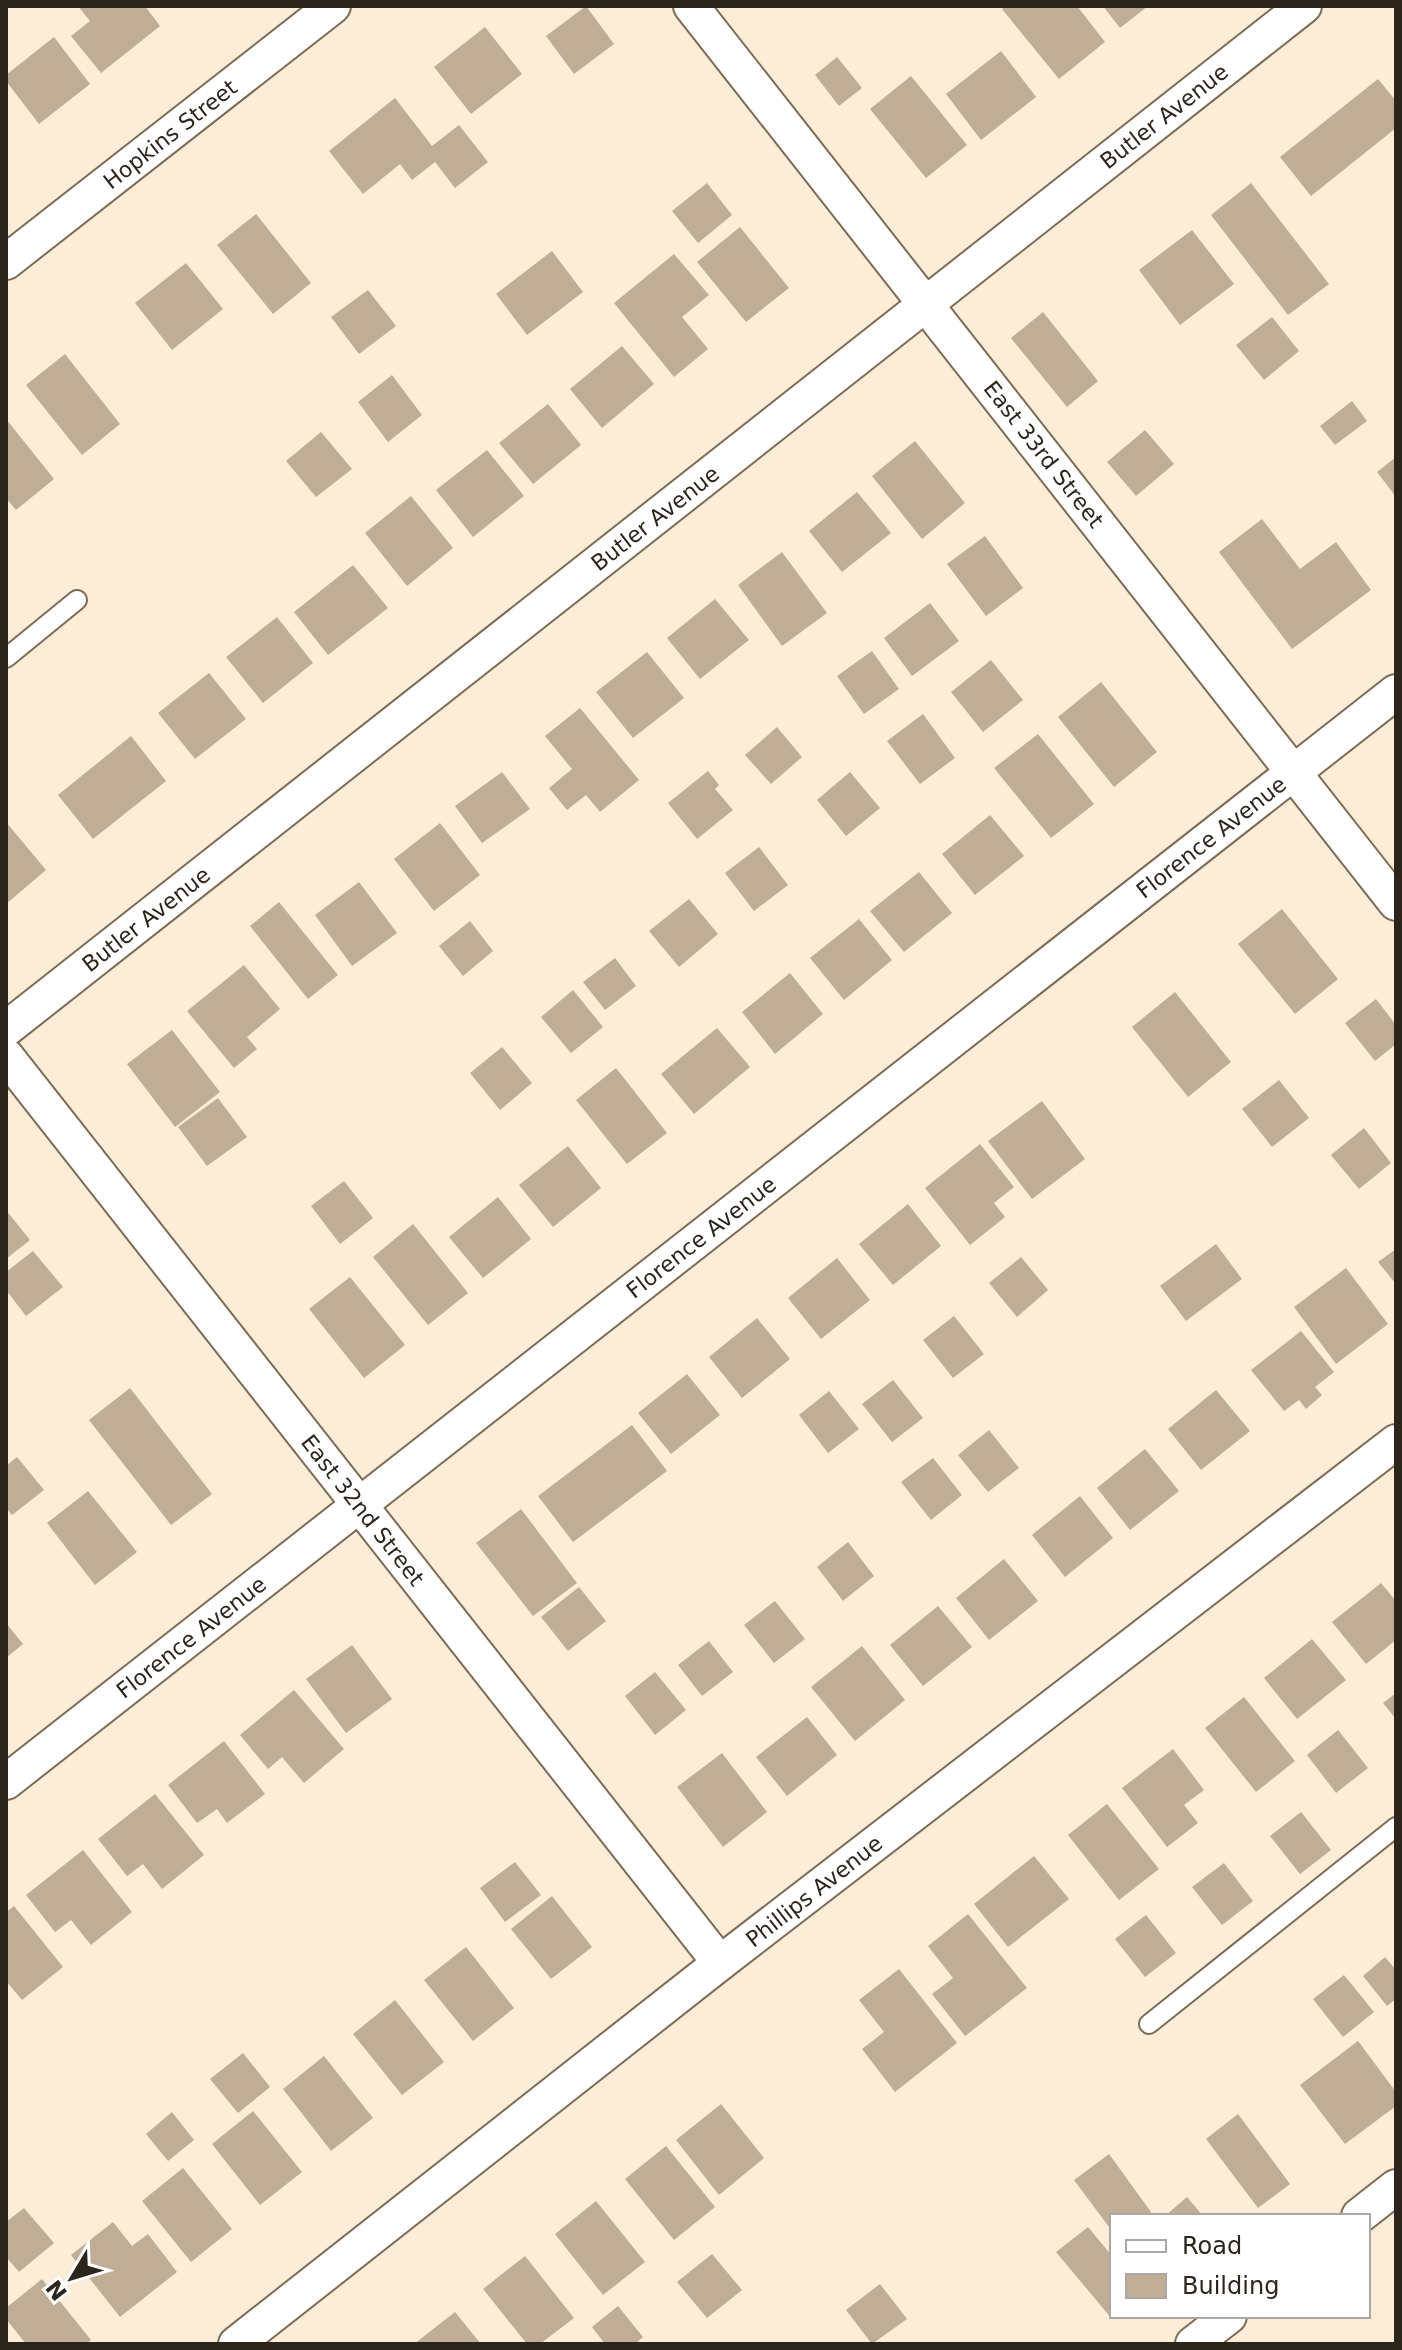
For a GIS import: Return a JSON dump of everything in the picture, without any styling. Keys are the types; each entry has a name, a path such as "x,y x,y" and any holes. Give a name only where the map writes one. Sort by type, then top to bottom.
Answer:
{"street":[{"name":"Hopkins Street","path":"6,262 333,6"},
{"name":"East 33rd Street","path":"691,6 1396,903"},
{"name":"Butler Avenue","path":"6,1029 1304,6"},
{"name":"Florence Avenue","path":"6,1782 1396,692"},
{"name":"East 32nd Street","path":"6,1056 720,1963"},
{"name":"Phillips Avenue","path":"236,2344 720,1963 1396,1442"},
{"path":"1362,2214 1396,2187"},
{"path":"1193,2344 1226,2318"}],"lane":[{"path":"6,658 77,600"},
{"path":"1149,2024 1396,1827"}],"building":[{"path":"78,6 145,6 160,26 101,73 71,36 90,21"},
{"path":"586,6 614,44 574,74 546,36"},
{"path":"1005,6 1077,6 1105,42 1059,79 1002,9"},
{"path":"1103,6 1148,6 1120,28"},
{"path":"485,27 522,74 471,114 434,67"},
{"path":"54,37 90,84 39,124 6,81 6,75"},
{"path":"1001,51 1036,97 981,140 946,94"},
{"path":"837,57 862,88 839,106 815,75"},
{"path":"911,76 967,145 926,178 870,109"},
{"path":"1378,79 1396,101 1396,128 1311,196 1280,157"},
{"path":"395,98 432,146 459,125 488,162 455,188 435,162 412,180 400,164 363,194 329,151"},
{"path":"707,183 732,215 698,243 672,211"},
{"path":"1251,183 1329,284 1288,315 1211,215"},
{"path":"256,214 311,283 273,314 217,245"},
{"path":"740,227 789,288 746,322 697,262"},
{"path":"1192,230 1234,284 1180,325 1139,270"},
{"path":"552,251 583,292 527,335 496,294"},
{"path":"674,254 709,295 682,317 708,349 674,377 614,303"},
{"path":"186,263 223,309 172,350 135,303"},
{"path":"368,290 396,326 359,354 331,317"},
{"path":"1043,312 1098,381 1067,407 1011,338"},
{"path":"1272,317 1299,351 1264,380 1236,345"},
{"path":"622,346 654,384 602,428 570,389"},
{"path":"65,354 120,424 82,455 26,385"},
{"path":"392,375 422,415 388,442 358,402"},
{"path":"1352,401 1367,421 1335,445 1320,426"},
{"path":"548,404 581,445 533,484 499,443"},
{"path":"6,419 54,479 16,510 6,498"},
{"path":"1145,430 1174,464 1136,496 1107,462"},
{"path":"321,432 352,469 316,497 286,461"},
{"path":"915,441 965,503 922,539 872,476"},
{"path":"487,450 524,496 473,537 436,490"},
{"path":"1396,457 1396,497 1377,472"},
{"path":"857,492 891,533 842,572 809,531"},
{"path":"411,496 453,548 407,586 365,533"},
{"path":"1262,519 1300,569 1336,542 1371,590 1292,649 1219,552"},
{"path":"985,536 1023,588 986,616 947,564"},
{"path":"782,552 827,613 782,646 738,585"},
{"path":"353,565 388,608 328,655 294,612"},
{"path":"715,599 749,640 700,679 667,638"},
{"path":"930,603 959,641 912,676 884,638"},
{"path":"277,617 313,663 263,703 226,657"},
{"path":"872,651 899,689 864,714 837,676"},
{"path":"647,652 684,698 633,738 596,692"},
{"path":"991,660 1023,700 983,732 951,692"},
{"path":"209,673 246,719 195,759 158,713"},
{"path":"1101,682 1157,752 1114,787 1058,717"},
{"path":"580,708 639,780 600,812 586,795 567,810 549,788 572,769 545,736"},
{"path":"923,714 955,758 920,784 887,741"},
{"path":"777,727 802,757 771,784 745,755"},
{"path":"1038,734 1094,804 1051,838 994,768"},
{"path":"131,736 166,781 93,839 58,795"},
{"path":"708,771 719,785 715,789 733,810 697,839 668,803"},
{"path":"502,772 530,809 482,843 455,806"},
{"path":"850,772 880,808 846,836 817,800"},
{"path":"990,815 1024,856 975,895 942,854"},
{"path":"6,822 46,870 6,904"},
{"path":"440,823 480,875 434,911 394,859"},
{"path":"759,847 788,885 754,911 725,873"},
{"path":"919,872 952,913 904,952 870,911"},
{"path":"359,882 397,933 352,966 315,915"},
{"path":"689,899 718,934 679,967 649,931"},
{"path":"279,902 338,975 308,999 250,926"},
{"path":"1282,909 1338,979 1295,1014 1238,944"},
{"path":"859,919 892,960 844,1000 810,958"},
{"path":"470,921 493,951 463,976 439,946"},
{"path":"615,958 636,986 605,1010 583,982"},
{"path":"244,965 280,1009 247,1037 257,1049 234,1068 187,1011"},
{"path":"790,973 823,1014 775,1054 742,1012"},
{"path":"573,990 603,1027 571,1053 541,1017"},
{"path":"1175,992 1231,1062 1188,1097 1132,1027"},
{"path":"1376,999 1396,1025 1396,1044 1375,1061 1345,1023"},
{"path":"717,1028 750,1067 694,1114 661,1074"},
{"path":"172,1030 220,1092 175,1127 127,1064"},
{"path":"502,1047 532,1083 500,1110 470,1073"},
{"path":"616,1068 667,1133 627,1164 576,1100"},
{"path":"1279,1080 1309,1118 1272,1147 1242,1109"},
{"path":"218,1098 247,1137 207,1166 178,1127"},
{"path":"1042,1101 1085,1159 1032,1199 988,1141"},
{"path":"1364,1128 1391,1163 1359,1189 1331,1155"},
{"path":"980,1144 1014,1187 994,1203 1005,1217 970,1245 925,1188"},
{"path":"568,1146 601,1188 553,1227 519,1185"},
{"path":"344,1181 373,1218 340,1244 311,1206"},
{"path":"498,1197 531,1239 483,1278 449,1237"},
{"path":"908,1204 941,1246 893,1285 859,1244"},
{"path":"6,1210 30,1240 6,1259"},
{"path":"413,1224 468,1293 428,1325 373,1257"},
{"path":"1216,1244 1242,1279 1186,1321 1160,1286"},
{"path":"1396,1249 1396,1284 1378,1262"},
{"path":"33,1251 63,1287 26,1316 6,1290 6,1272"},
{"path":"1021,1257 1048,1290 1017,1317 989,1283"},
{"path":"837,1258 870,1300 821,1339 788,1298"},
{"path":"1346,1268 1388,1324 1336,1364 1294,1307"},
{"path":"350,1277 405,1345 364,1378 309,1309"},
{"path":"954,1316 984,1354 953,1378 923,1340"},
{"path":"757,1318 790,1359 742,1398 709,1357"},
{"path":"1301,1331 1334,1372 1315,1387 1322,1395 1306,1409 1299,1400 1284,1411 1251,1370"},
{"path":"687,1374 720,1415 671,1454 638,1413"},
{"path":"893,1380 923,1418 892,1442 862,1404"},
{"path":"130,1388 212,1494 171,1525 89,1420"},
{"path":"1216,1390 1250,1431 1201,1470 1168,1429"},
{"path":"829,1391 859,1429 828,1453 799,1415"},
{"path":"632,1425 667,1471 573,1542 538,1496"},
{"path":"989,1430 1019,1468 988,1492 958,1455"},
{"path":"1145,1449 1179,1491 1130,1530 1097,1488"},
{"path":"17,1457 44,1490 12,1515 6,1508 6,1466"},
{"path":"933,1458 962,1495 931,1520 901,1482"},
{"path":"88,1491 137,1552 95,1585 47,1523"},
{"path":"1080,1496 1113,1538 1065,1577 1032,1535"},
{"path":"521,1509 577,1583 533,1616 476,1543"},
{"path":"848,1542 874,1576 843,1601 817,1567"},
{"path":"1004,1559 1038,1601 989,1640 956,1598"},
{"path":"1381,1583 1396,1601 1396,1640 1366,1664 1332,1622"},
{"path":"579,1587 606,1621 568,1651 541,1617"},
{"path":"775,1601 805,1639 774,1663 744,1625"},
{"path":"938,1606 972,1647 923,1686 890,1645"},
{"path":"6,1623 23,1644 6,1658"},
{"path":"1312,1639 1346,1680 1297,1719 1264,1678"},
{"path":"709,1641 733,1672 702,1696 678,1665"},
{"path":"352,1645 392,1699 346,1733 306,1679"},
{"path":"862,1646 905,1700 855,1741 811,1687"},
{"path":"655,1672 686,1710 655,1735 625,1696"},
{"path":"294,1690 344,1749 304,1783 282,1757 268,1769 240,1735"},
{"path":"1396,1693 1396,1719 1383,1703"},
{"path":"1244,1697 1295,1761 1256,1792 1205,1728"},
{"path":"807,1717 837,1755 787,1796 756,1757"},
{"path":"1338,1730 1368,1768 1336,1793 1307,1755"},
{"path":"224,1741 265,1794 227,1823 217,1809 197,1823 168,1785"},
{"path":"1173,1749 1204,1790 1184,1805 1198,1823 1167,1847 1122,1788"},
{"path":"722,1753 767,1812 723,1847 677,1787"},
{"path":"155,1794 204,1855 162,1889 143,1864 127,1876 98,1839"},
{"path":"1107,1804 1159,1869 1119,1900 1068,1835"},
{"path":"1301,1812 1331,1850 1300,1874 1270,1836"},
{"path":"83,1850 132,1912 91,1945 71,1920 55,1932 26,1895"},
{"path":"1034,1856 1069,1899 1008,1947 974,1904"},
{"path":"515,1862 541,1895 505,1922 480,1888"},
{"path":"1224,1863 1253,1901 1222,1925 1192,1887"},
{"path":"552,1896 592,1947 551,1979 511,1929"},
{"path":"14,1906 63,1967 22,2000 6,1981 6,1912"},
{"path":"968,1914 1027,1988 965,2036 932,1994 953,1978 928,1946"},
{"path":"1146,1915 1176,1953 1145,1977 1115,1939"},
{"path":"466,1947 514,2008 473,2041 424,1980"},
{"path":"1385,1957 1396,1970 1396,1999 1387,2006 1363,1976"},
{"path":"899,1969 957,2043 895,2092 862,2049 884,2032 859,2000"},
{"path":"1344,1975 1374,2012 1343,2037 1313,1999"},
{"path":"395,2000 444,2062 402,2095 353,2034"},
{"path":"1358,2041 1396,2092 1396,2106 1345,2144 1300,2085"},
{"path":"243,2053 270,2087 238,2113 210,2079"},
{"path":"324,2056 373,2118 331,2151 283,2089"},
{"path":"721,2104 764,2158 719,2195 676,2140"},
{"path":"253,2111 302,2172 260,2205 212,2144"},
{"path":"172,2112 194,2140 168,2161 146,2134"},
{"path":"1238,2114 1290,2184 1258,2208 1206,2139"},
{"path":"666,2146 715,2207 674,2240 625,2179"},
{"path":"1109,2154 1151,2212 1110,2214 1110,2228 1074,2180"},
{"path":"183,2168 232,2229 191,2262 142,2201"},
{"path":"1187,2197 1201,2214 1167,2214"},
{"path":"596,2201 645,2262 603,2295 555,2234"},
{"path":"24,2208 54,2243 19,2272 6,2257 6,2222"},
{"path":"113,2222 132,2246 148,2234 177,2272 120,2317 71,2255"},
{"path":"1088,2227 1110,2254 1110,2317 1056,2252"},
{"path":"712,2254 742,2290 707,2318 677,2282"},
{"path":"525,2256 574,2318 540,2344 527,2344 483,2289"},
{"path":"42,2279 91,2340 86,2344 26,2344 6,2319 6,2308"},
{"path":"880,2284 907,2319 872,2344 846,2310"},
{"path":"618,2306 643,2337 635,2344 605,2344 592,2327"},
{"path":"455,2312 481,2344 414,2344"}]}
